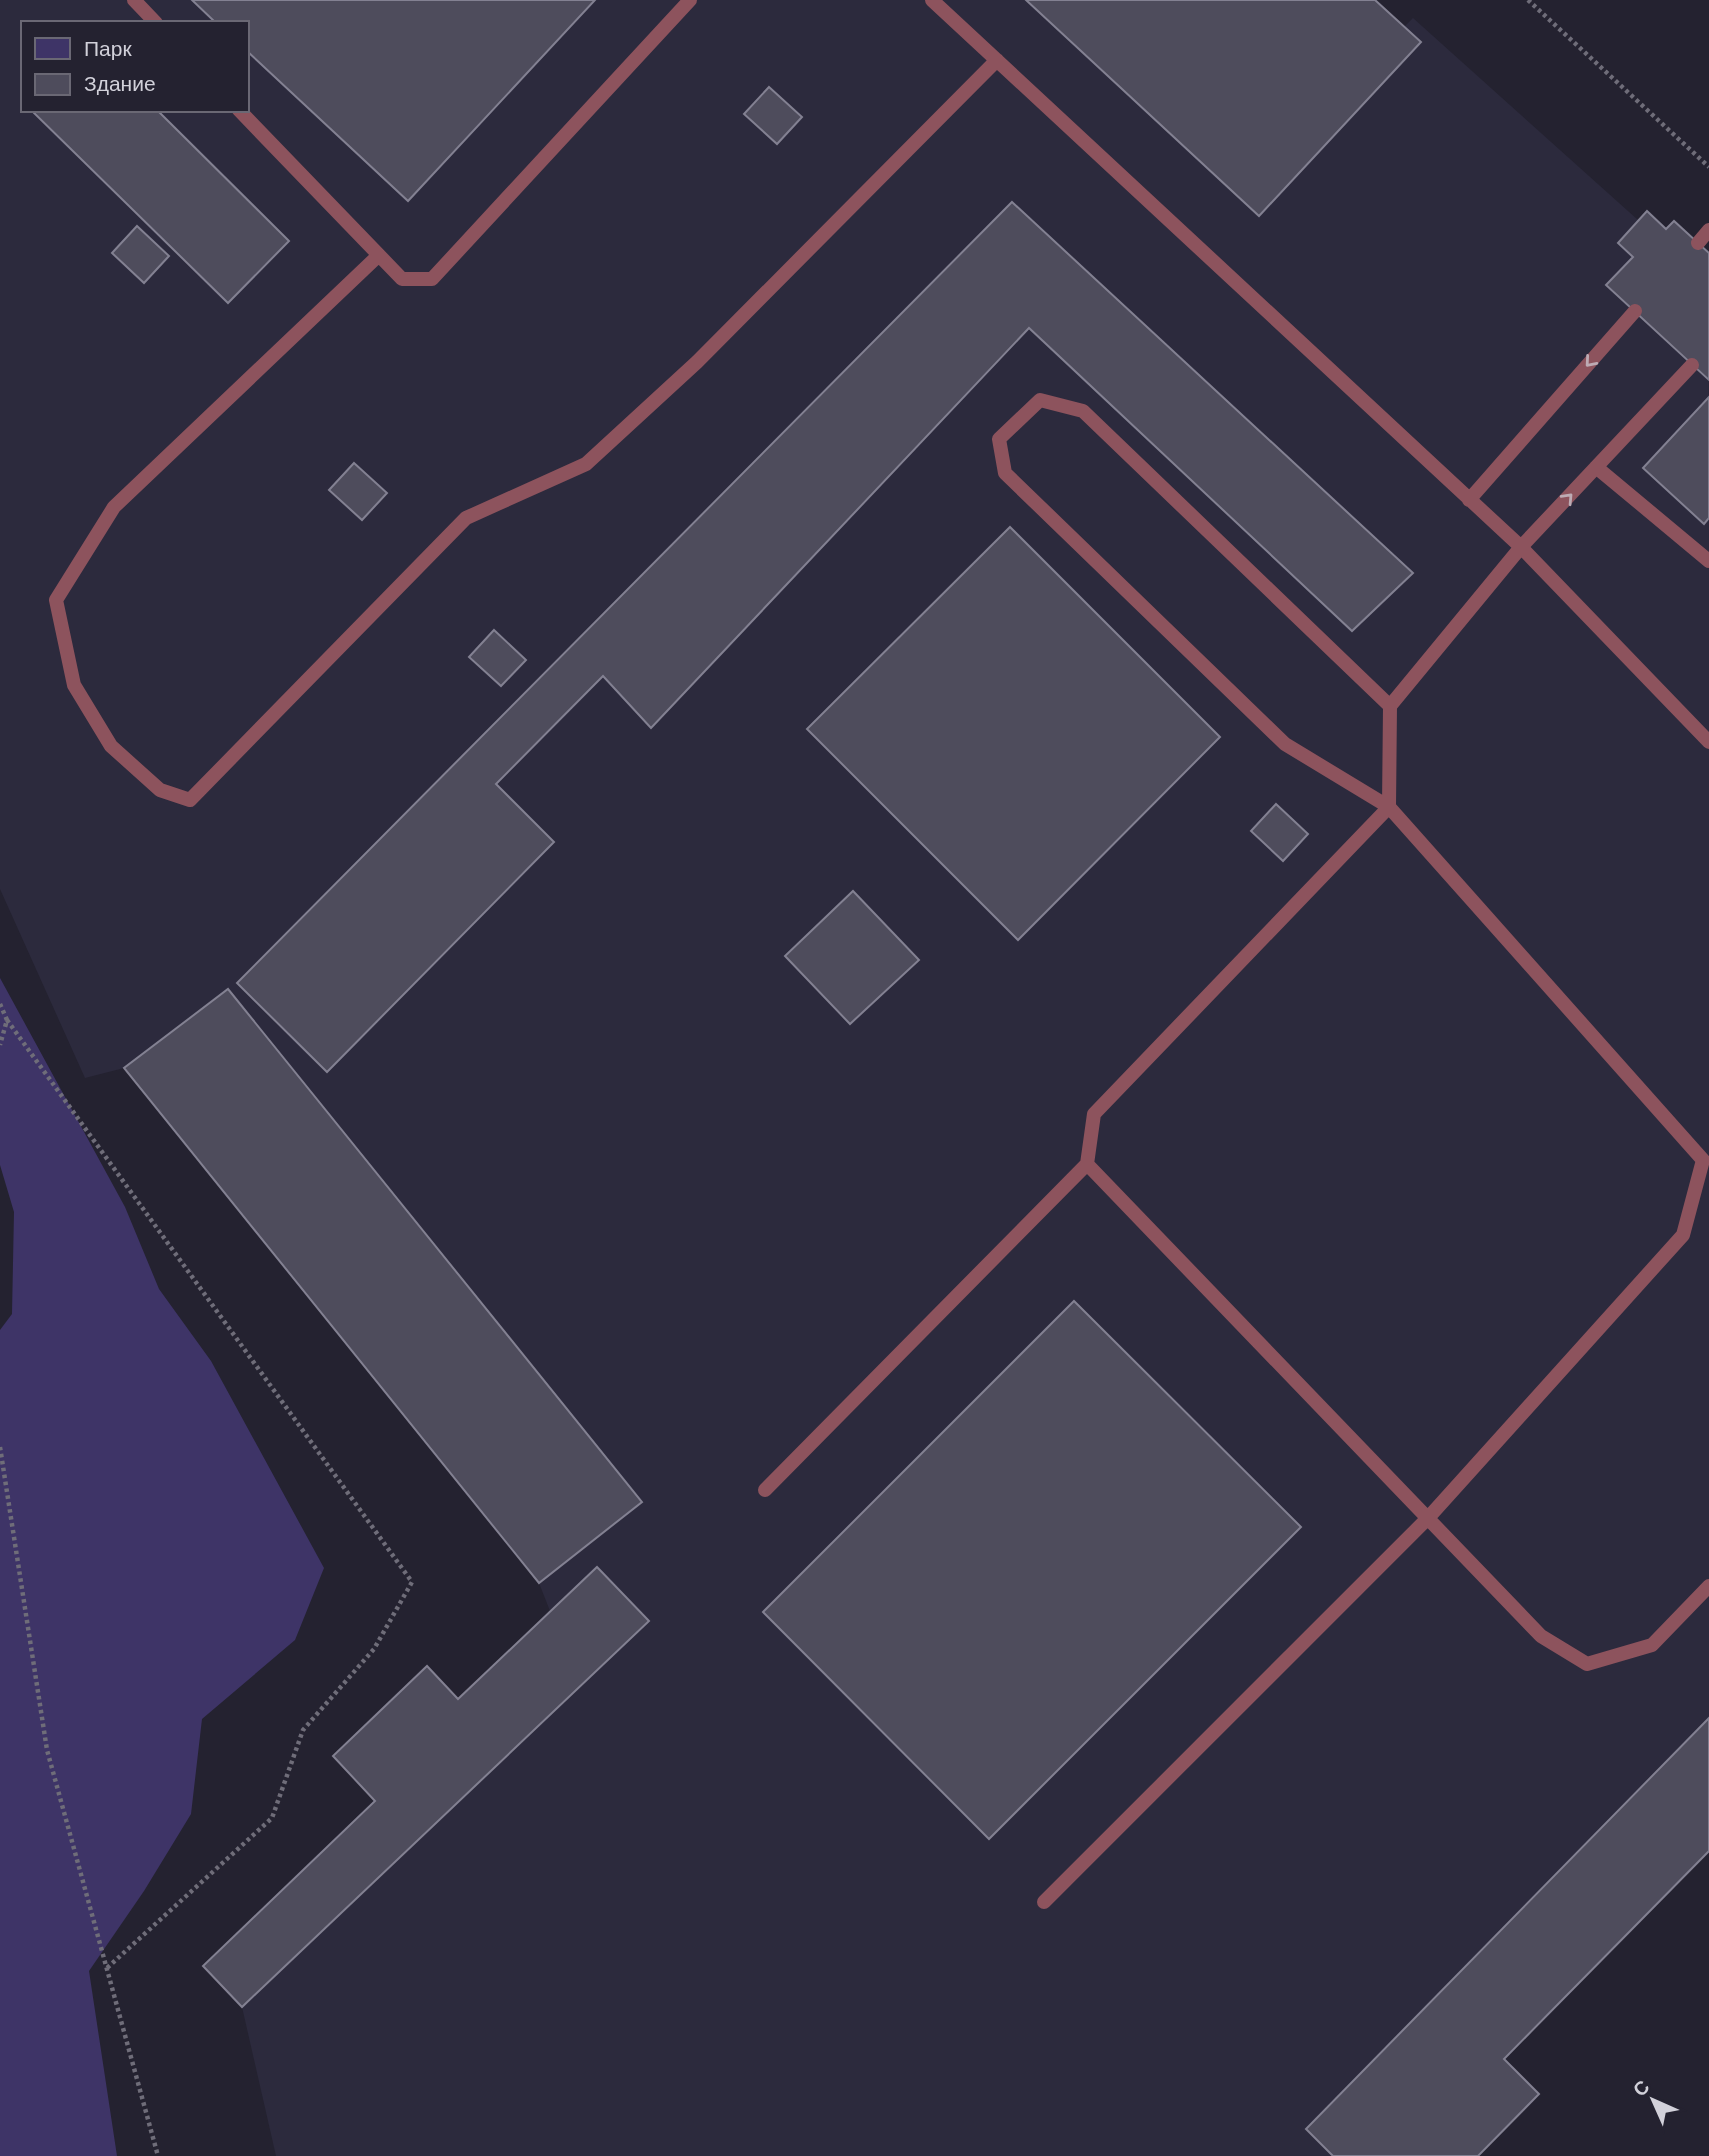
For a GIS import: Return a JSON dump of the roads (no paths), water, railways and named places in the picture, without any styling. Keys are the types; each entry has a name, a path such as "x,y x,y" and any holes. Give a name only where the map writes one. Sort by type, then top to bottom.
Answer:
{"lane":[{"path":"134,0 154,21"},
{"path":"242,112 402,279 432,279 690,0"},
{"path":"932,0 1521,547 1709,742"},
{"path":"379,255 114,507 56,600 74,685 111,746 160,790 190,800 466,518 586,464 697,362 996,60"},
{"path":"1698,243 1709,230"},
{"path":"1469,500 1635,311"},
{"path":"765,1490 1087,1164 1094,1114 1389,807 1390,706 1521,547 1692,365"},
{"path":"1044,1902 1428,1518 1683,1235 1703,1160 1389,807 1285,744 1006,473 999,439 1040,400 1083,411 1390,706"},
{"path":"1596,467 1709,561"},
{"path":"1087,1164 1541,1636 1587,1664 1652,1645 1709,1586"}]}
